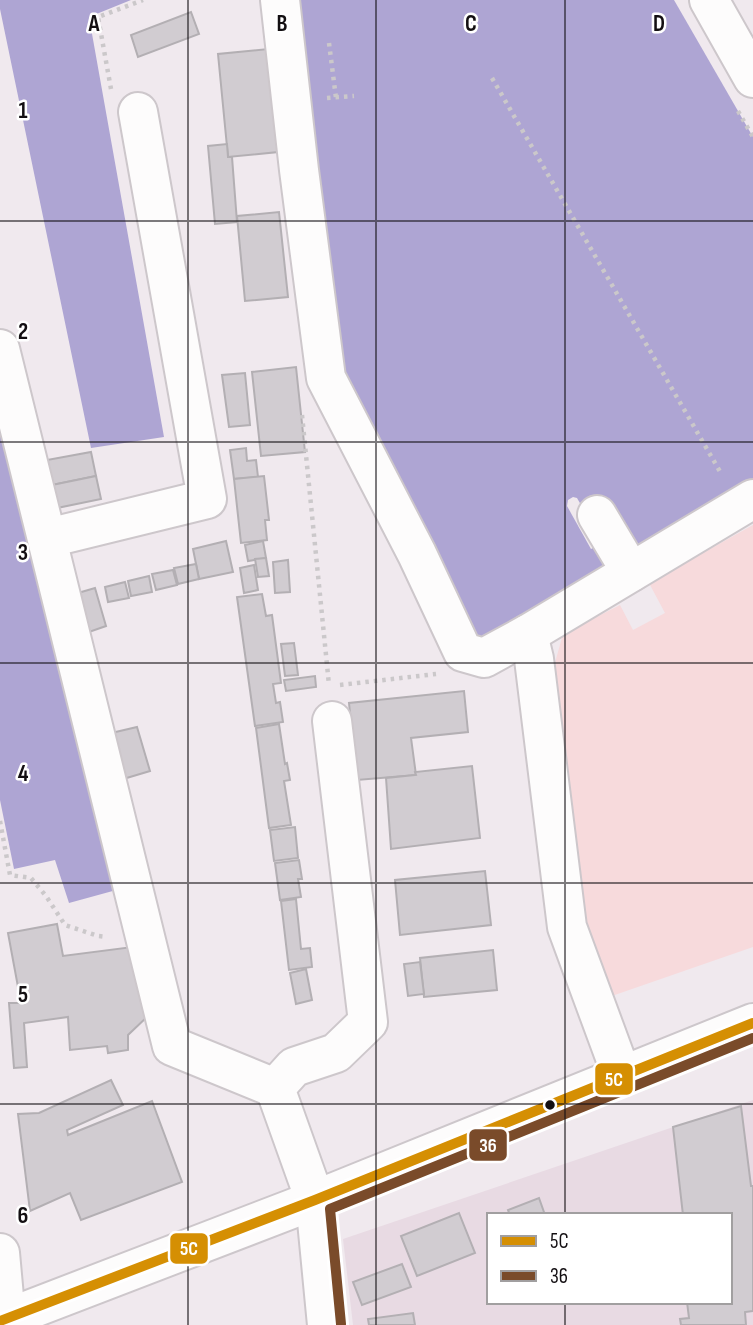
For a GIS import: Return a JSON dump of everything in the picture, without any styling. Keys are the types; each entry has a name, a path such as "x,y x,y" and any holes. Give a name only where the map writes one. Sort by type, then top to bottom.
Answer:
{"street":[{"path":"280,0 300,184 326,378 417,554 463,652 484,658 528,635 746,503"},
{"path":"709,0 753,78"},
{"path":"48,538 207,499 138,111"},
{"path":"0,349 172,1046 275,1088 315,1200 327,1325"},
{"path":"597,515 631,572"},
{"path":"528,635 534,659 567,927 622,1076"},
{"path":"275,1088 294,1066 336,1053 368,1022 331,703"},
{"path":"0,1253 3,1320 315,1200 753,1026"}],"path":[{"path":"138,111 112,95 98,17 143,0"},
{"path":"329,43 336,97"},
{"path":"492,78 746,503"},
{"path":"320,99 354,96"},
{"path":"331,703 438,674 484,658"},
{"path":"0,821 10,875 31,878 65,925 98,936 146,941"}],"shaded area":[{"path":"0,0 131,0 89,17 164,437 91,448"},
{"path":"300,0 674,0 753,137 753,486 479,644 341,372"},
{"path":"0,409 120,889 69,903 55,860 14,869 0,800"},
{"path":"753,525 753,947 609,997 581,920 551,677 563,634 620,605 633,630 665,613 649,583"},
{"path":"753,1100 753,1325 353,1325 343,1239"}],"pier":[{"path":"577,498 603,543 591,549 567,506 568,500"}],"building":[{"path":"191,12 199,34 138,57 131,35"},
{"path":"268,49 278,152 228,157 218,54"},
{"path":"227,144 228,157 232,157 237,222 215,224 208,146"},
{"path":"279,212 288,297 245,301 237,216"},
{"path":"296,367 305,452 261,456 252,372"},
{"path":"245,373 250,425 229,427 222,375"},
{"path":"246,448 247,461 256,460 258,477 234,479 230,450"},
{"path":"91,452 96,476 52,485 47,460"},
{"path":"96,476 101,499 57,508 52,485"},
{"path":"264,476 269,520 265,520 267,540 241,543 234,479"},
{"path":"226,541 233,572 199,579 193,549"},
{"path":"263,541 266,558 248,561 245,545"},
{"path":"266,558 269,576 258,577 255,559"},
{"path":"288,560 290,592 275,593 273,562"},
{"path":"196,564 199,579 178,584 174,568"},
{"path":"254,565 258,590 244,593 240,568"},
{"path":"173,570 177,585 156,590 152,574"},
{"path":"149,576 152,592 131,596 128,581"},
{"path":"125,582 129,598 108,602 105,587"},
{"path":"95,588 106,626 89,632 78,593"},
{"path":"262,594 266,616 272,615 281,683 273,684 276,703 280,702 283,722 255,726 237,597"},
{"path":"294,643 298,675 285,676 281,644"},
{"path":"315,676 316,687 286,691 284,680"},
{"path":"464,691 468,732 411,738 416,775 357,780 349,703"},
{"path":"279,724 290,780 284,781 291,825 269,828 256,728"},
{"path":"137,727 150,771 120,780 107,734"},
{"path":"472,766 480,838 391,849 386,778"},
{"path":"295,827 298,858 274,861 270,830"},
{"path":"299,860 301,897 280,900 275,863"},
{"path":"485,871 491,925 400,935 395,880"},
{"path":"296,899 301,949 310,948 312,967 289,970 281,901"},
{"path":"57,924 63,956 140,946 149,1015 128,1035 128,1050 108,1053 107,1046 70,1050 68,1017 24,1023 27,1067 14,1068 9,1003 21,1003 8,933"},
{"path":"493,950 497,990 424,997 420,958"},
{"path":"420,962 424,994 408,996 404,964"},
{"path":"306,969 312,1000 296,1004 290,973"},
{"path":"111,1080 123,1105 67,1130 68,1135 152,1101 182,1182 81,1220 70,1193 30,1211 18,1114 39,1113"},
{"path":"741,1106 753,1186 753,1311 745,1312 746,1325 681,1325 680,1319 689,1318 687,1304 732,1304 732,1213 683,1213 673,1127"},
{"path":"539,1198 544,1213 509,1213 508,1210"},
{"path":"459,1213 475,1253 417,1276 401,1236"},
{"path":"402,1264 411,1287 362,1305 353,1282"},
{"path":"413,1313 415,1325 369,1325 368,1319"}],"transit line":[{"name":"5C","path":"0,1321 315,1200 753,1023"},
{"name":"36","path":"341,1324 330,1209 753,1038"}]}
